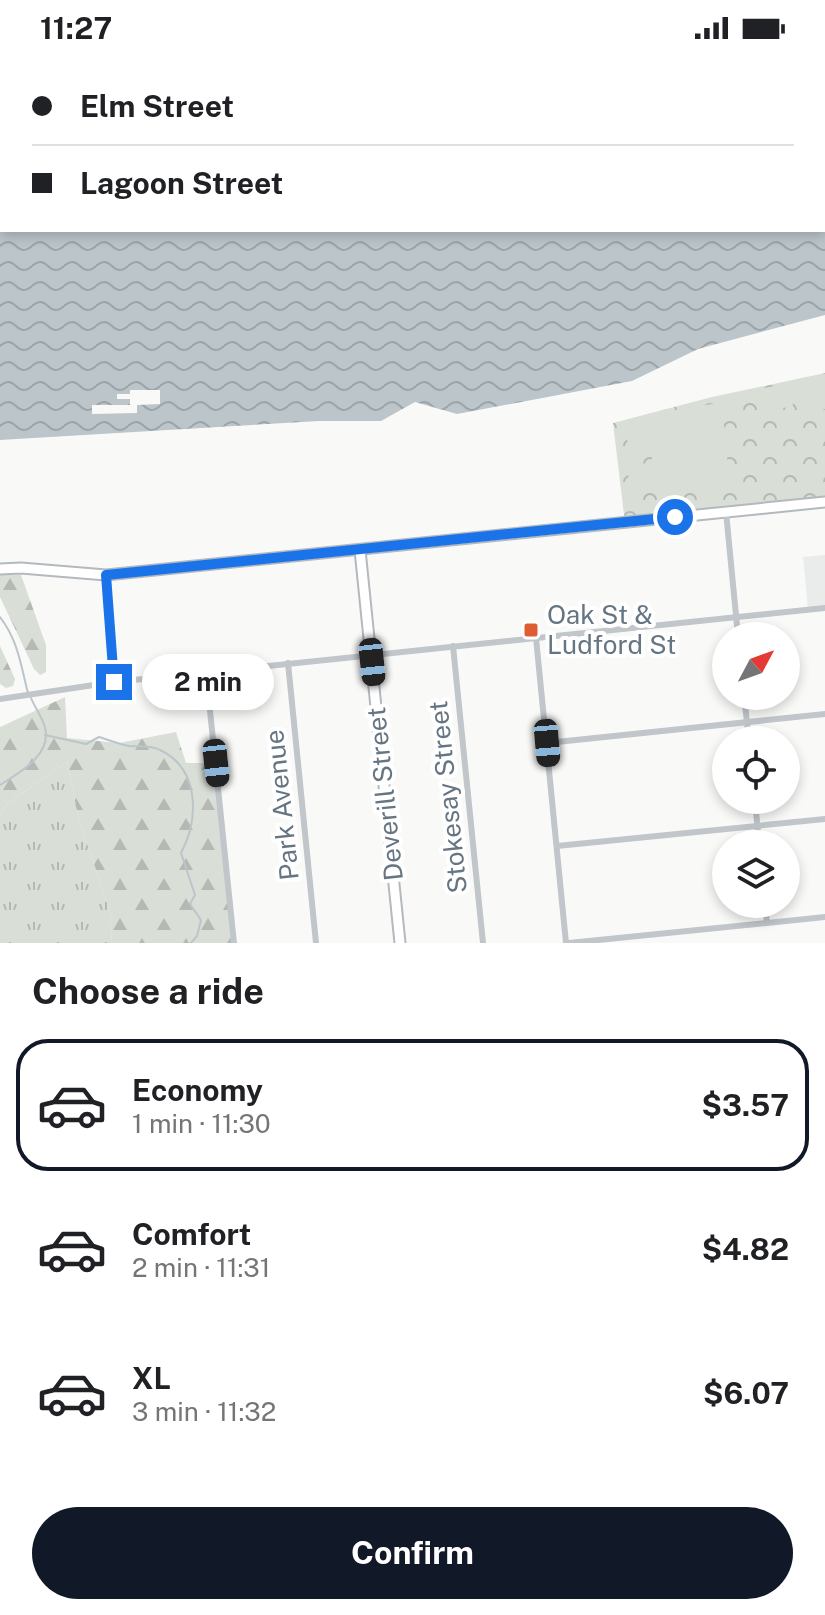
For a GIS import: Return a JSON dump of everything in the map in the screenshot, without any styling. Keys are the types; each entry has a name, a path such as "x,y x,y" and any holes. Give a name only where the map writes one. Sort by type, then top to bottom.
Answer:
{"main road":[{"path":"0,569 106,575 825,502"},
{"name":"Deverill Street","path":"360,550 400,943"}],"street":[{"path":"726,512 737,622"},
{"path":"106,575 114,682"},
{"path":"0,699 114,682 825,608"},
{"path":"536,638 568,943 646,939 825,917"},
{"name":"Stokesay Street","path":"453,646 483,943"},
{"name":"Park Avenue","path":"288,663 316,943"},
{"path":"206,672 234,943"},
{"path":"746,710 747,726"},
{"path":"547,743 825,714"},
{"path":"756,814 758,830"},
{"path":"557,846 825,819"},
{"path":"766,918 767,923"}],"shaded area":[{"path":"825,555 825,608 808,610 803,557"}],"green space":[{"path":"825,373 825,502 625,523 613,423 712,397"},
{"path":"825,376 825,409 805,413 798,382"},
{"path":"788,383 793,406 764,412 759,389"},
{"path":"722,402 730,490 653,493 652,481 630,485 627,467 651,462 653,453 631,457 624,425 670,415 672,418 691,408"},
{"path":"0,574 21,575 46,645 46,672 40,675 34,669 0,597"},
{"path":"0,646 15,679 13,686 6,688 0,684"},
{"path":"65,697 67,738 119,743 176,732 186,763 216,763 234,943 112,943 110,912 78,816 67,762 8,803 0,814 0,727"},
{"path":"67,762 78,816 110,912 112,943 0,943 0,814 8,803"}],"water":[{"path":"0,232 825,232 825,315 698,349 632,381 457,414 415,402 381,421 319,421 0,440"}],"pier":[{"path":"130,390 160,390 160,404 137,405 137,413 92,414 92,405 130,405 130,399 117,399 117,394 130,394"}],"waterway":[{"path":"0,617 15,644 28,693"},
{"path":"0,785 32,762 44,747 43,720 31,698"},
{"path":"45,735 86,744 99,737 129,746 153,747 173,758 183,769 189,782 193,810 181,853 195,895 190,904 201,920 197,936 191,943"}],"place":[{"name":"Oak St & Ludford St","path":"531,630"}],"route":[{"path":"114,682 106,575 675,517"}]}
